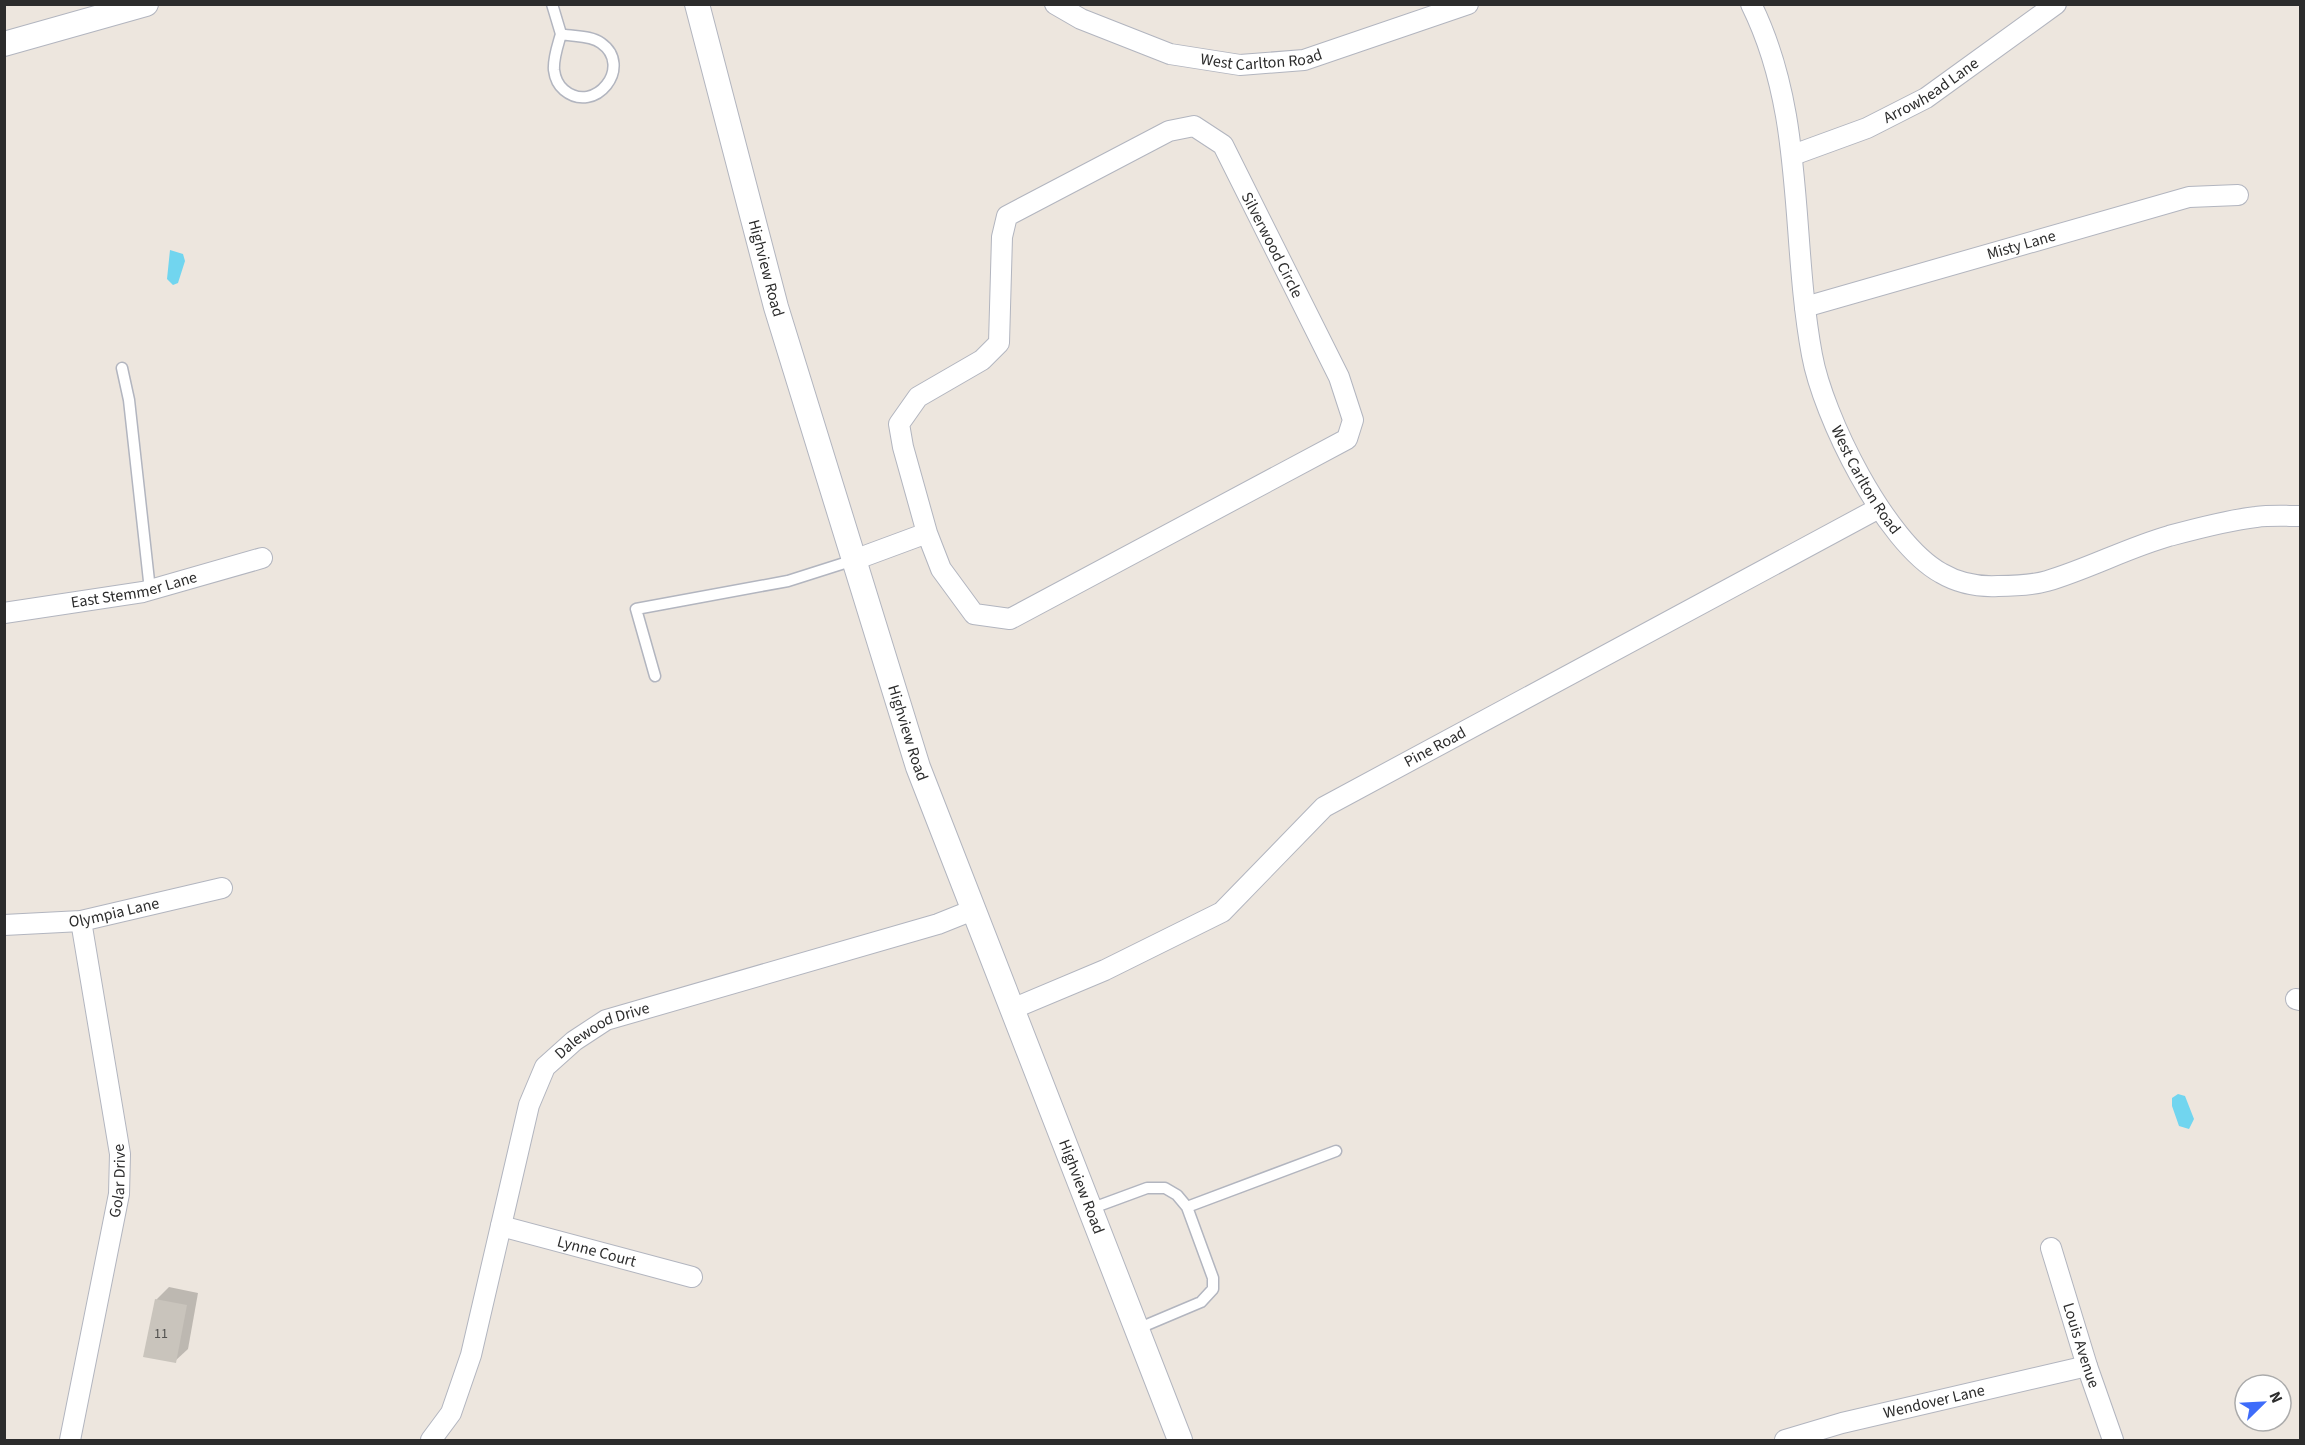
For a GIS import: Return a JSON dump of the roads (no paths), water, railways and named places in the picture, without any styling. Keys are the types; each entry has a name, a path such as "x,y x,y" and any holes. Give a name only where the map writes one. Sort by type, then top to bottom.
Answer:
{"street":[{"path":"4,44 146,4"},
{"name":"Highview Road","path":"697,4 776,307 918,767 1180,1440"},
{"name":"West Carlton Road","path":"1055,4 1080,19 1170,54 1240,65 1304,60 1468,4"},
{"name":"West Carlton Road","path":"1751,4 1772,52 1786,102 1793,155 1805,307 1812,357 1828,408 1847,450 1879,508 1910,548 1939,573 1965,584 1997,586 2045,582 2168,537 2256,517 2301,516"},
{"name":"Arrowhead Lane","path":"1793,155 1867,128 1926,98 2056,4"},
{"name":"Silverwood Circle","path":"1194,126 1223,145 1339,377 1353,420 1347,439 1010,619 974,614 941,569 927,533 903,447 899,424 918,397 982,360 999,343 1002,237 1007,216 1169,131 1194,126"},
{"name":"Misty Lane","path":"1805,307 2189,197 2238,195"},
{"name":"Pine Road","path":"1012,1010 1105,970 1222,912 1324,807 1879,508"},
{"path":"854,560 927,533"},
{"name":"East Stemmer Lane","path":"4,613 150,590 262,558"},
{"name":"Olympia Lane","path":"4,925 81,921 222,888"},
{"name":"Dalewood Drive","path":"431,1440 452,1413 471,1355 533,1096 545,1067 573,1041 606,1020 938,924 973,909"},
{"name":"Golar Drive","path":"70,1440 119,1194 120,1154 81,921"},
{"name":"Lynne Court","path":"501,1226 692,1277"},
{"name":"Louis Avenue","path":"2052,1248 2087,1366 2113,1440"},
{"name":"Wendover Lane","path":"1785,1440 1842,1423 2087,1366"}],"lane":[{"path":"552,4 561,34 554,68 560,86 575,96 585,98 595,95 604,89 613,72 613,61 609,52 603,44 594,39 561,34"},
{"path":"122,368 129,400 150,590"},
{"path":"655,676 636,609 788,581 854,560"},
{"path":"1187,1208 1336,1151"},
{"path":"1090,1209 1147,1188 1165,1188 1177,1195 1187,1208 1213,1278 1213,1289 1201,1302 1137,1329"}],"water":[{"path":"170,250 183,254 185,261 178,283 173,285 167,279"},
{"path":"2178,1094 2185,1096 2194,1119 2189,1129 2179,1126 2172,1106 2172,1098"}]}
